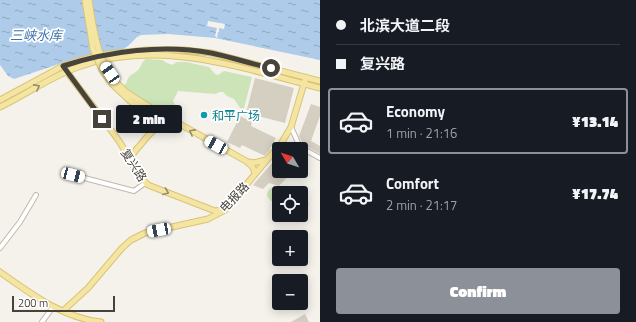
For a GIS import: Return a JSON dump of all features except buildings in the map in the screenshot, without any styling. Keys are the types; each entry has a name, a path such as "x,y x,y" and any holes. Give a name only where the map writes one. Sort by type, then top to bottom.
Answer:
{"main road":[{"path":"85,0 93,49 102,70 112,84 130,101 142,108 152,123 151,132"},
{"path":"89,0 97,46 106,67 125,91 181,126 246,161 254,169 255,174"},
{"path":"0,100 63,66 107,54 184,50 211,53 320,81"},
{"path":"0,107 67,71 107,59 147,52 209,60 320,88"},
{"name":"复兴路","path":"63,66 122,146 130,162 148,185 215,211 225,210"},
{"name":"电报路","path":"63,311 88,288 122,248 131,240 145,233 210,219 225,210 282,142 291,127 306,78"},
{"path":"130,162 135,150 151,132 163,125 169,124 181,126"},
{"path":"122,146 130,152 135,150"},
{"path":"246,161 253,163 266,160"},
{"path":"208,208 213,213 210,219"},
{"path":"0,272 54,307 79,318 101,322"}],"street":[{"path":"291,127 300,148 320,158"},
{"path":"73,175 134,191 145,182"},
{"path":"0,248 20,222 36,195"},
{"path":"42,322 54,307"}],"green space":[{"path":"146,59 163,60 172,65 177,62 186,62 209,67 215,74 218,75 224,71 252,77 243,112 234,99 227,96 223,92 215,94 178,91 173,101 180,113 177,119 163,112 142,100 123,85 126,84 130,76 138,70 143,61"},
{"path":"272,188 272,201 267,196"}],"water":[{"name":"三峡水库","path":"0,0 320,0 320,60 215,38 168,34 141,35 122,50 77,58 14,79 8,76 0,65"}],"pier":[{"path":"208,21 225,24 224,29 219,28 217,38 215,36 217,28 207,26"}],"place":[{"name":"和平广场","path":"204,115"}],"route":[{"path":"102,119 63,66 107,54 148,50 184,50 211,53 271,68"}]}
